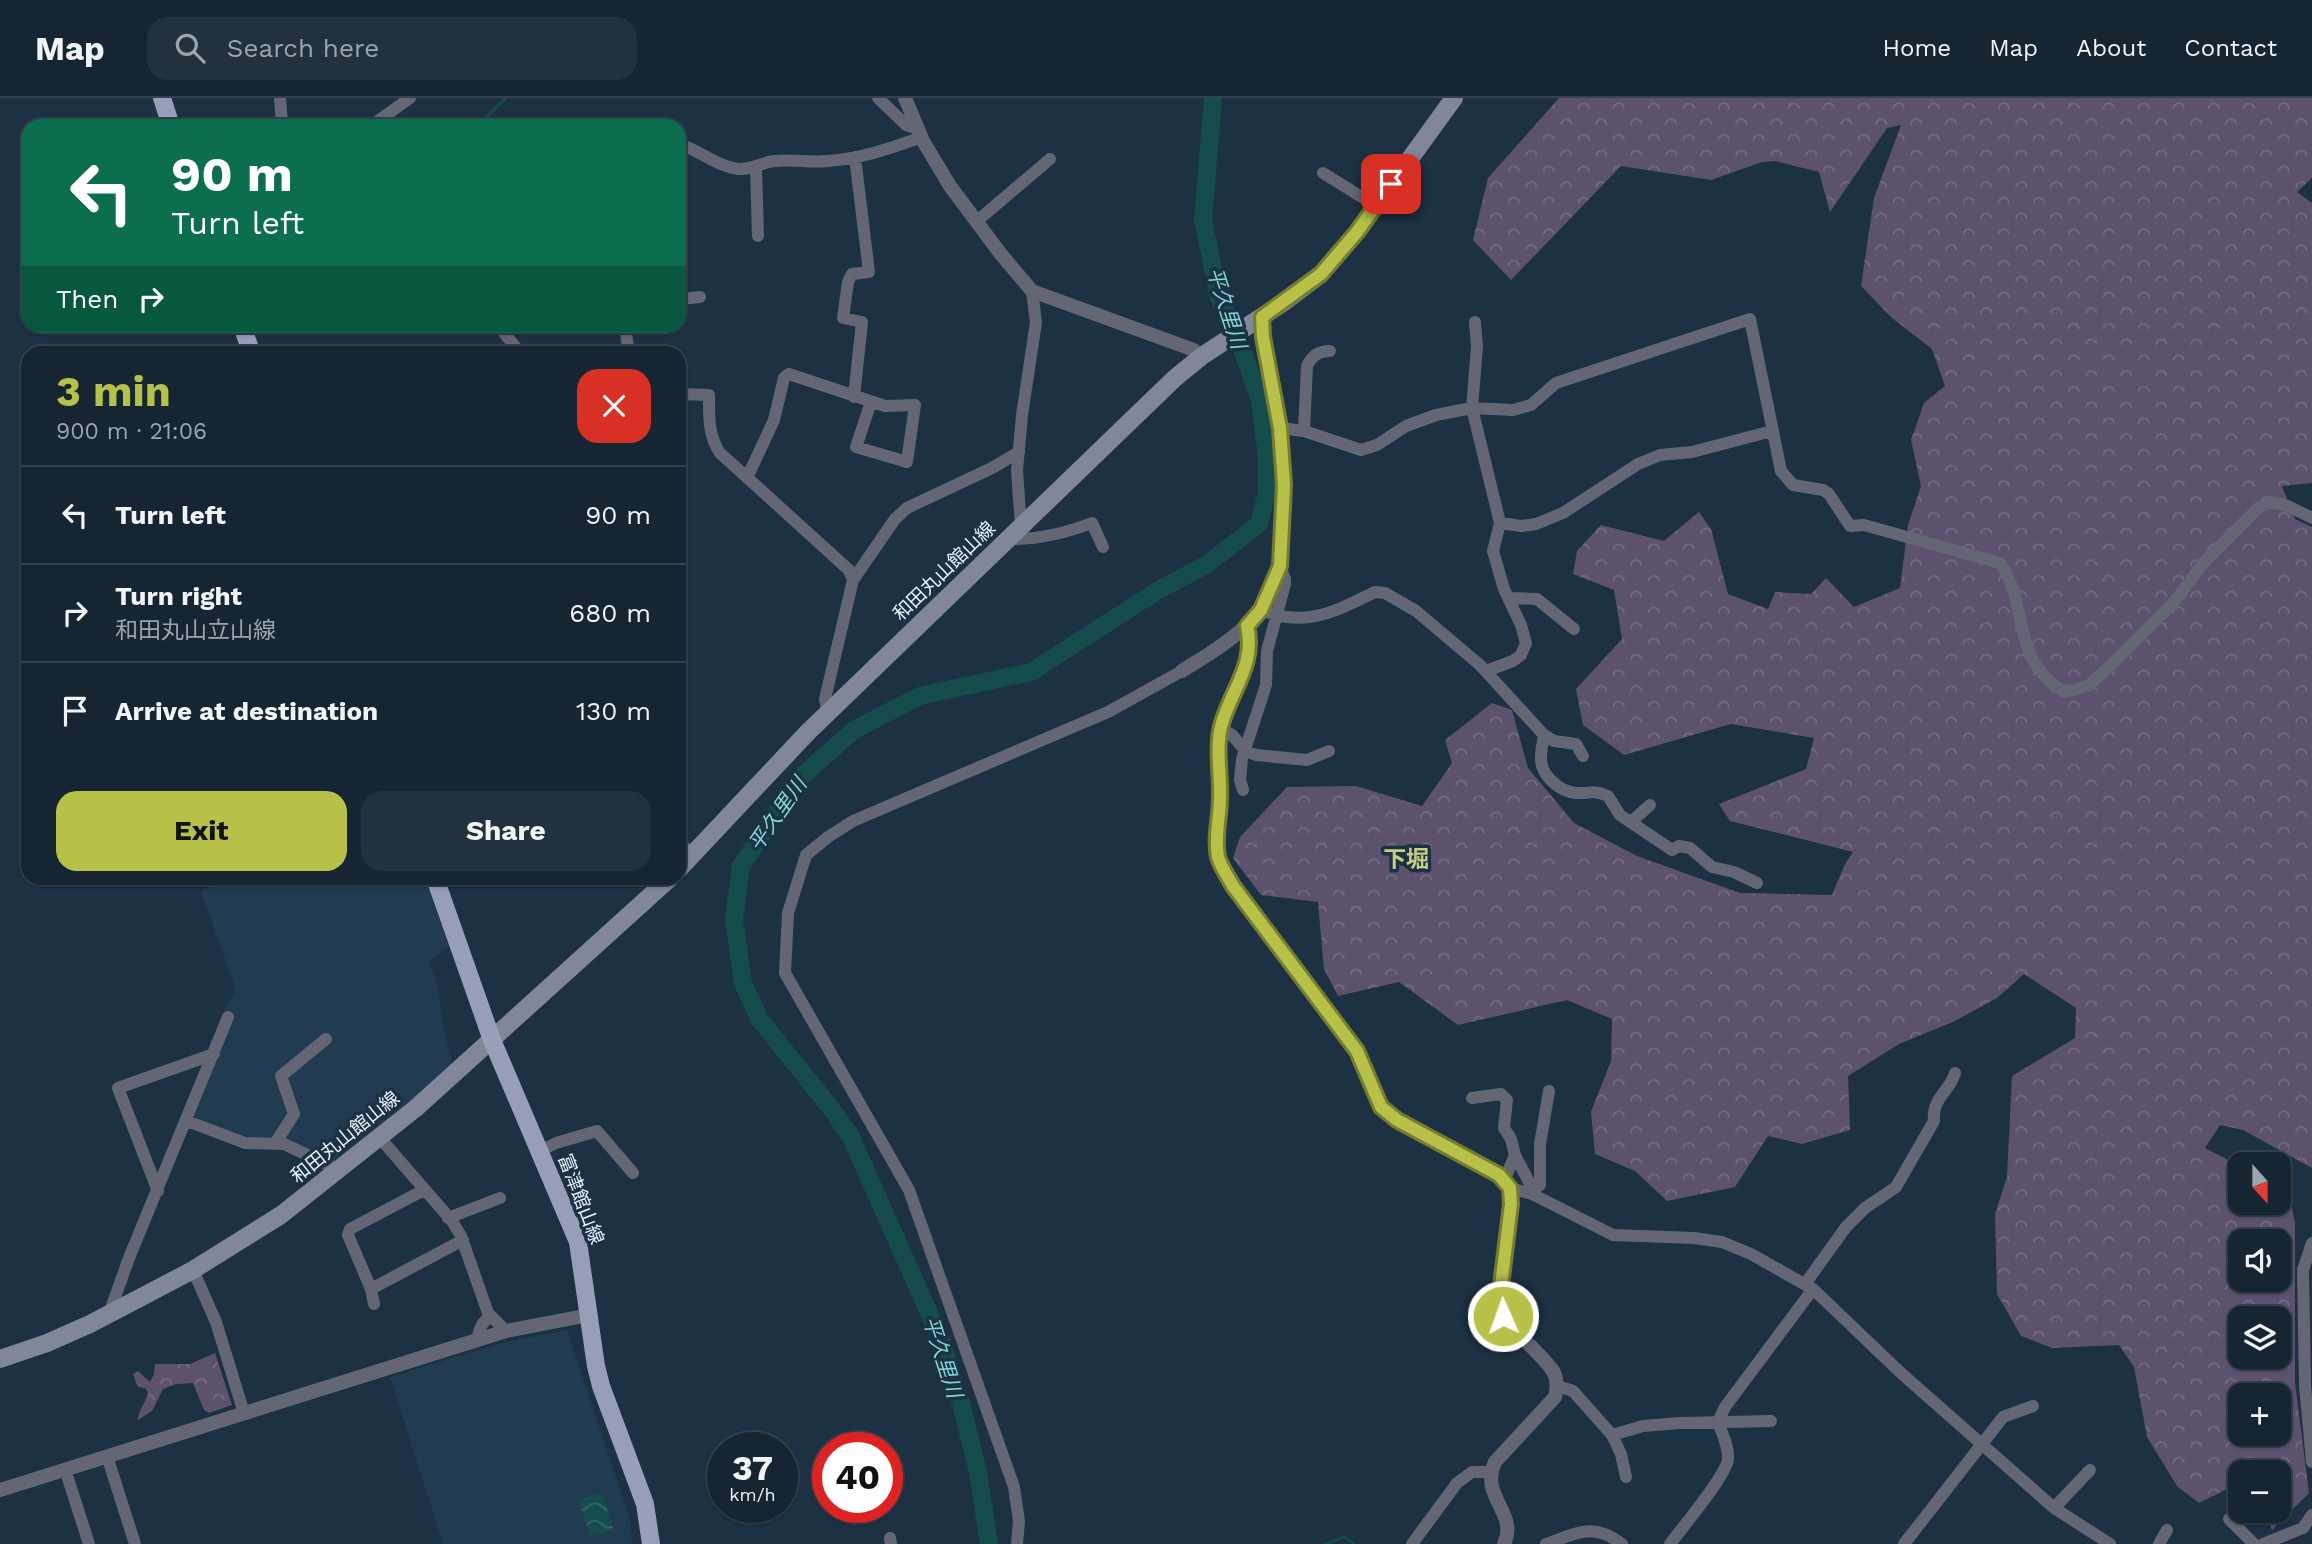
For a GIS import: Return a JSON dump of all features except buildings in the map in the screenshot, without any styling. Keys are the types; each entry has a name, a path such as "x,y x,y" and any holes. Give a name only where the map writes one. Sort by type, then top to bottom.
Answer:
{"main road":[{"path":"162,98 169,119"},
{"name":"和田丸山館山線","path":"686,862 799,741 1199,358 1259,320 1321,274 1376,206 1454,98"},
{"name":"富津館山線","path":"437,885 492,1040 578,1242 601,1386 645,1504 651,1544"},
{"name":"和田丸山館山線","path":"0,1359 66,1335 109,1314 193,1270 281,1215 380,1139 662,885"}],"street":[{"path":"279,98 284,119"},
{"path":"381,119 410,98"},
{"path":"878,98 906,125 920,133"},
{"path":"905,98 920,133 950,186 1032,291 1036,322 1017,471 1021,526"},
{"path":"686,146 709,159 738,169 774,161 830,161 879,153 920,133"},
{"path":"854,397 862,322 843,317 848,282 852,274 869,272 855,157"},
{"path":"977,221 1050,159"},
{"path":"755,167 758,236"},
{"path":"1323,173 1376,206"},
{"path":"1032,291 1194,350 1199,358"},
{"path":"686,299 700,298"},
{"path":"1280,428 1304,431 1361,450 1377,445 1406,426 1436,415 1472,408 1513,410 1531,405 1556,383 1750,319 1781,471 1793,485 1823,490 1829,494 1850,526 1864,525 2000,563 2009,576 2031,659 2053,685 2064,692 2088,687 2175,601 2204,562 2258,508 2271,502 2288,506 2312,518"},
{"path":"1017,1544 1019,1521 1014,1487 909,1190 785,973 789,913 806,855 853,821 1108,712 1182,671 1247,626 1261,610 1280,566 1284,485 1280,428 1259,320"},
{"path":"1475,322 1478,346 1472,408 1500,523 1493,551 1526,643 1521,655 1513,661 1486,671"},
{"path":"1304,431 1307,366 1312,357 1323,351 1330,351"},
{"path":"747,478 774,420 784,378 789,374 885,406 915,405 907,463 856,447 871,402"},
{"path":"686,394 709,396 709,427 712,441 720,453 849,570 853,580"},
{"path":"1500,523 1521,526 1536,524 1563,513 1638,464 1660,455 1692,452 1772,431"},
{"path":"828,714 825,699 827,686 853,580 895,519 907,508 992,468 1019,452"},
{"path":"1007,539 1066,533 1091,523 1103,547"},
{"path":"1243,790 1240,780 1242,760 1266,685 1267,651 1285,579 1280,566"},
{"path":"1261,610 1276,616 1311,619 1375,592 1385,593 1416,611 1486,671 1544,735 1554,741 1576,744 1583,756"},
{"path":"1509,598 1537,599 1574,629"},
{"path":"1247,626 1249,656 1221,729 1220,800 1216,840 1219,860 1233,886 1357,1051 1381,1107 1397,1120 1499,1175 1507,1185 1511,1204 1499,1302 1503,1316 1554,1372 1558,1386 1555,1398 1495,1462 1490,1472 1490,1481 1508,1525 1504,1544"},
{"path":"1221,729 1231,734 1246,751 1256,755 1307,760 1329,751"},
{"path":"1544,735 1540,760 1552,781 1564,792 1580,794 1591,790 1608,796 1620,814 1663,846 1672,850 1679,846 1690,848 1712,867 1758,883"},
{"path":"1631,822 1650,805"},
{"path":"686,848 694,854"},
{"path":"109,1314 129,1258 228,1017"},
{"path":"275,1142 294,1114 281,1076 326,1039"},
{"path":"158,1191 118,1088 214,1055"},
{"path":"1670,1544 1701,1504 1728,1462 1728,1453 1718,1422 1725,1407 1809,1287 1846,1227 1865,1208 1896,1186 1934,1121 1933,1109 1953,1082 1955,1073"},
{"path":"1472,1098 1501,1094 1507,1100 1504,1128 1511,1139 1515,1155 1530,1184 1535,1188 1540,1185 1540,1144 1549,1091"},
{"path":"187,1121 245,1143 275,1142 339,1170"},
{"path":"540,1151 556,1143 597,1131 633,1173"},
{"path":"380,1139 448,1218 463,1241 490,1316 506,1331"},
{"path":"1507,1185 1515,1155"},
{"path":"1507,1185 1532,1194 1613,1235 1694,1238 1722,1242 1751,1254 1809,1287 2054,1508 2110,1544"},
{"path":"374,1304 371,1289 348,1235 350,1229 424,1190"},
{"path":"448,1218 500,1198"},
{"path":"371,1289 463,1241"},
{"path":"2312,1242 2302,1270 2305,1386 2312,1462"},
{"path":"193,1270 216,1322 244,1413"},
{"path":"0,1490 506,1331 589,1315"},
{"path":"478,1340 478,1332 483,1322 490,1316"},
{"path":"1558,1386 1573,1391 1612,1435 1621,1454 1626,1477"},
{"path":"1904,1544 1980,1444 2004,1417 2033,1406"},
{"path":"1612,1435 1643,1426 1771,1421"},
{"path":"107,1456 135,1544"},
{"path":"65,1469 89,1544"},
{"path":"2054,1508 2090,1470"},
{"path":"1412,1544 1457,1483 1472,1472 1490,1472"},
{"path":"2263,1544 2303,1528 2312,1515"},
{"path":"2233,1523 2254,1544"},
{"path":"2159,1544 2167,1530"},
{"path":"1546,1544 1580,1531 1596,1531 1612,1536 1622,1544"}],"shaded area":[{"path":"217,885 429,885 452,944 429,960 437,985 453,1066 338,1162 245,1140 194,1117 233,1017 224,1011 235,987 201,891"},
{"path":"567,1330 630,1519 632,1544 443,1544 390,1377 504,1342"}],"green space":[{"path":"1559,98 2312,98 2312,178 2297,192 2312,203 2312,483 2282,486 2295,519 2312,527 2312,1168 2291,1156 2291,1152 2283,1152 2243,1130 2220,1125 2205,1148 2228,1160 2228,1215 2291,1215 2291,1205 2295,1222 2295,1383 2309,1493 2291,1511 2291,1460 2228,1460 2228,1488 2199,1503 2177,1486 2147,1437 2134,1367 2119,1345 2052,1348 2021,1336 1997,1294 1995,1214 2007,1177 2012,1076 2075,1038 2076,1008 2024,974 1997,998 1955,1021 1899,1044 1848,1076 1850,1130 1802,1144 1768,1136 1735,1187 1667,1201 1635,1171 1595,1154 1591,1112 1611,1061 1612,1019 1567,1000 1458,1025 1399,982 1338,996 1324,969 1318,902 1261,895 1233,858 1240,837 1287,787 1356,786 1422,806 1452,763 1445,740 1492,703 1512,710 1528,768 1574,823 1637,856 1740,893 1832,895 1853,852 1730,821 1719,804 1806,769 1814,738 1731,724 1624,755 1583,725 1576,689 1622,639 1614,590 1573,574 1577,551 1601,525 1664,541 1699,512 1711,529 1728,594 1768,609 1775,592 1811,594 1826,578 1854,607 1900,588 1908,525 1921,486 1911,440 1924,403 1945,386 1932,349 1892,318 1861,286 1874,198 1901,125 1887,128 1830,212 1819,172 1775,161 1762,162 1711,180 1621,166 1511,280 1473,240 1488,178"},
{"path":"215,1353 232,1405 209,1413 204,1410 193,1383 176,1384 163,1389 152,1411 138,1420 148,1393 145,1388 138,1387 133,1374 138,1371 150,1382 155,1364 190,1364"},
{"path":"2270,1523 2279,1523 2272,1530"}],"water":[{"path":"602,1493 614,1530 591,1537 578,1500"}],"waterway":[{"path":"484,119 506,98"},
{"name":"平久里川","path":"989,1544 978,1472 961,1403 941,1340 851,1137 760,1020 743,983 734,919 741,866 801,777 854,730 920,696 1031,672 1157,591 1206,565 1259,524 1267,493 1267,457 1260,401 1240,343 1219,298 1203,220 1213,98"},
{"path":"1325,1544 1345,1537 1354,1544"}],"district":[{"name":"下堀","path":"1406,859"}],"route":[{"path":"1391,184 1357,232 1321,274 1262,317 1263,337 1280,428 1284,485 1280,566 1261,610 1247,626 1249,656 1243,677 1222,723 1219,738 1220,800 1216,840 1219,860 1233,886 1357,1051 1381,1107 1397,1120 1499,1175 1510,1188 1511,1204 1499,1302 1503,1316"}]}
